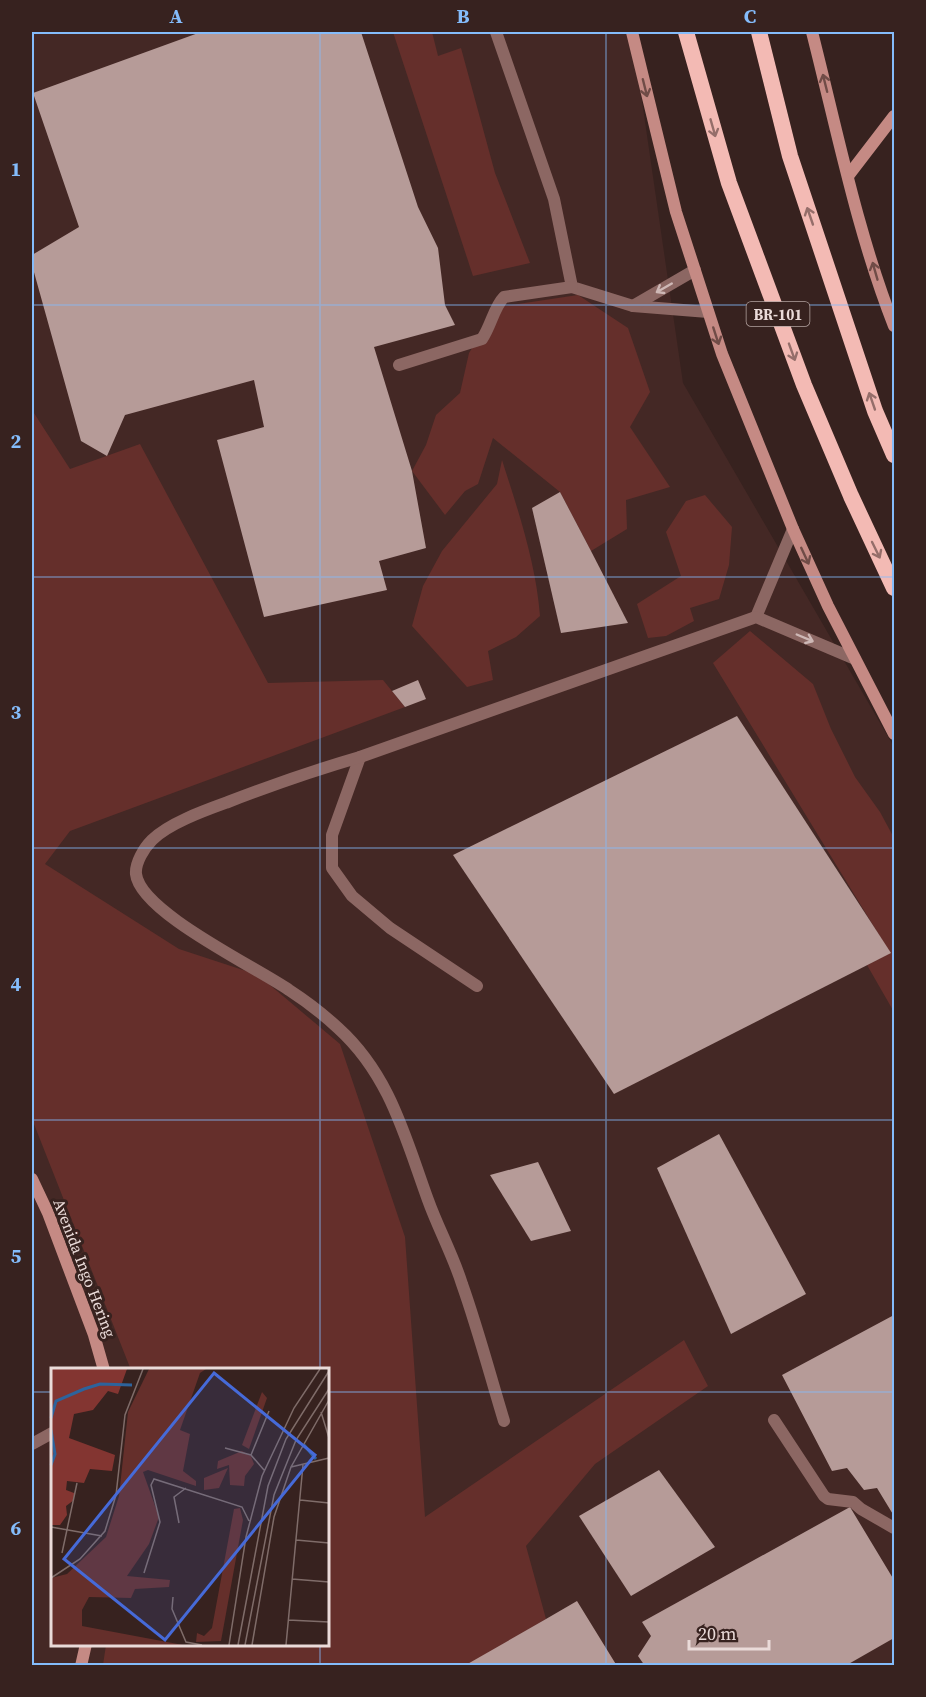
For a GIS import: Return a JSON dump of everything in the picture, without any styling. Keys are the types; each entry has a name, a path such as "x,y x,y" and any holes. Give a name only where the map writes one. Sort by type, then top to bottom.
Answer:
{"highway":[{"name":"BR-101","path":"686,32 729,183 796,363 850,496 894,588"},
{"path":"759,32 790,156 875,411 894,455"}],"main road":[{"path":"632,32 676,212 722,354 793,529 855,659 894,734"},
{"path":"812,32 848,176 881,292 894,326"},
{"path":"848,176 894,117"},
{"name":"Avenida Ingo Hering","path":"32,1179 48,1213 94,1335 103,1368"},
{"path":"81,1665 86,1646"}],"lane":[{"path":"495,32 554,199 572,287"},
{"path":"633,306 695,270"},
{"path":"399,365 482,339 494,318 498,303 504,297 572,287 633,306 708,312"},
{"path":"756,617 793,529"},
{"path":"504,1421 462,1282 428,1201 403,1126 387,1091 371,1066 338,1027 289,990 201,937 154,904 139,887 135,872 140,856 152,839 189,817 302,774 360,758 756,617 855,659"},
{"path":"360,758 332,835 332,868 352,896 390,928 477,986"},
{"path":"774,1420 824,1496 828,1499 853,1502 894,1528"},
{"path":"32,1444 51,1434"}],"shaded area":[{"path":"32,32 634,32 634,46 683,383 894,747 894,1665 32,1666"},
{"path":"393,32 432,32 438,56 461,48 495,173 530,263 473,276"},
{"path":"578,295 628,328 650,392 630,427 670,487 626,500 627,529 591,551 560,492 493,438 478,484 465,491 445,515 412,471 426,445 436,415 460,393 469,353 498,307"},
{"path":"32,410 70,469 140,444 268,683 383,680 405,707 70,831 45,864 179,949 258,975 340,1044 405,1237 425,1517 684,1340 708,1386 595,1464 526,1546 546,1619 468,1665 103,1665 106,1646 328,1646 328,1368 130,1368 32,1119"},
{"path":"502,460 535,576 540,616 516,637 488,651 493,680 467,687 412,626 423,586 442,551 497,484"},
{"path":"705,495 732,527 729,565 719,599 690,608 694,621 666,636 648,638 637,604 681,576 666,532 686,501"},
{"path":"750,631 813,684 831,729 855,777 880,812 894,838 894,1012 867,965 890,953 713,663"}],"building":[{"path":"201,32 361,32 418,207 438,248 445,305 455,325 374,347 412,471 426,548 379,561 387,590 264,617 217,440 264,427 254,380 125,415 107,456 81,441 32,265 32,255 79,227 33,93"},
{"path":"560,492 628,623 561,633 532,508"},
{"path":"418,680 426,699 405,707 392,691"},
{"path":"737,716 891,953 614,1094 453,855"},
{"path":"719,1134 806,1294 731,1334 657,1168"},
{"path":"538,1162 571,1231 531,1241 490,1175"},
{"path":"894,1315 894,1516 877,1488 864,1490 847,1468 832,1471 782,1375"},
{"path":"659,1470 715,1547 631,1596 579,1516"},
{"path":"850,1507 894,1580 894,1638 845,1666 645,1666 638,1656 651,1636 642,1622"},
{"path":"577,1601 617,1666 464,1666 546,1619"}]}
